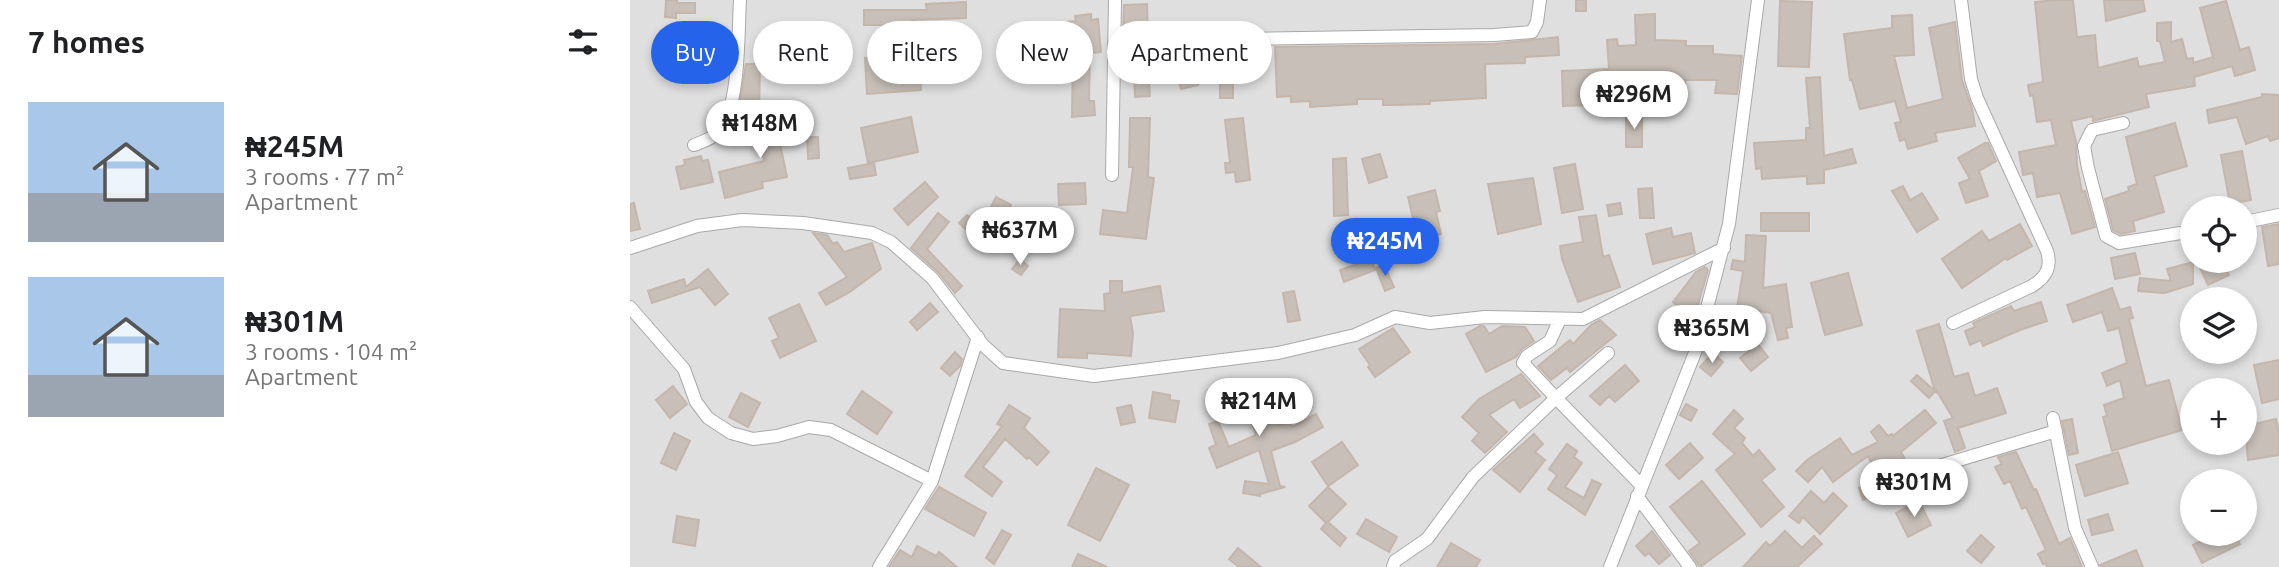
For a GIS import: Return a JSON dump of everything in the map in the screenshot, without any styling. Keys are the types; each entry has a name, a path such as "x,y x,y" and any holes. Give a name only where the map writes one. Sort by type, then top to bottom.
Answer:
{"street":[{"path":"694,145 713,137 722,128 733,100 740,0"},
{"path":"1115,0 1115,21"},
{"path":"1272,38 1532,32 1537,22 1540,0"},
{"path":"1610,567 1696,350 1724,248 1758,0"},
{"path":"1953,323 2032,286 2043,279 2050,265 2047,251 1977,98 1968,64 1961,0"},
{"path":"1112,175 1114,84"},
{"path":"2123,123 2092,130 2084,146 2106,236 2119,243 2180,233"},
{"path":"2257,220 2279,215"},
{"path":"630,248 697,226 742,219 803,223 873,233 891,242 932,278 983,345 1003,363 1094,376 1278,353 1355,335 1395,317 1430,323 1485,317 1583,319 1724,248"},
{"path":"630,307 684,369 696,402 708,418 731,433 754,439 809,428 831,430 932,481"},
{"path":"1560,319 1550,341 1527,356 1523,363 1639,491 1690,567"},
{"path":"879,567 932,481 978,337"},
{"path":"1393,567 1395,561 1427,539 1473,477 1608,353"},
{"path":"1892,480 2055,424 2075,528 2092,567"}],"shaded area":[{"path":"630,0 2279,0 2279,567 630,567"}],"building":[{"path":"666,0 695,3 695,13 676,13 676,18 665,17"},
{"path":"1576,0 1586,0 1586,11 1576,11"},
{"path":"2073,0 2077,37 2095,35 2098,68 2137,58 2139,67 2165,62 2160,41 2157,41 2157,23 2171,22 2171,42 2182,39 2187,59 2193,58 2193,63 2213,57 2200,8 2226,1 2240,50 2249,47 2255,70 2235,76 2232,66 2194,77 2195,86 2146,94 2149,107 2093,121 2093,116 2071,121 2082,192 2085,191 2095,227 2072,234 2060,193 2037,197 2033,173 2023,175 2019,152 2056,145 2051,120 2037,122 2033,95 2030,96 2028,85 2043,82 2035,2"},
{"path":"2104,0 2143,0 2145,11 2106,21"},
{"path":"1780,1 1812,2 1809,67 1778,66"},
{"path":"966,2 966,18 867,21 867,25 864,25 864,10 927,10 926,4"},
{"path":"1147,4 1148,21 1123,21 1124,5"},
{"path":"1091,14 1091,20 1098,19 1101,52 1093,53 1093,21 1076,21 1075,16"},
{"path":"1655,14 1655,40 1686,41 1686,46 1713,46 1713,54 1742,56 1737,94 1715,93 1717,80 1685,80 1685,97 1658,96 1658,99 1648,99 1648,96 1632,94 1633,77 1594,80 1595,105 1563,106 1562,71 1609,69 1607,40 1617,39 1618,46 1636,45 1635,15"},
{"path":"1912,15 1914,55 1894,56 1907,108 1943,99 1929,28 1955,22 1962,80 1975,126 1935,133 1937,141 1908,149 1905,139 1900,141 1895,123 1901,122 1895,101 1860,109 1850,80 1844,34 1892,28 1892,16"},
{"path":"1558,37 1559,55 1525,57 1525,63 1485,64 1486,98 1396,105 1383,105 1383,99 1357,99 1357,104 1310,107 1310,101 1291,102 1291,96 1277,97 1275,47 1494,44"},
{"path":"865,58 867,84 921,84 921,90 867,94"},
{"path":"746,64 753,64 753,84 760,84 759,113 738,112"},
{"path":"1820,77 1824,156 1852,149 1856,163 1824,170 1824,183 1807,184 1807,176 1762,179 1761,168 1756,169 1754,143 1806,140 1806,128 1810,128 1806,78"},
{"path":"1073,84 1089,84 1089,101 1094,101 1095,115 1072,117"},
{"path":"1135,84 1149,84 1150,96 1135,97"},
{"path":"1180,84 1198,85 1181,89"},
{"path":"1220,84 1233,84 1233,98 1220,98"},
{"path":"2262,94 2279,95 2279,138 2270,141 2268,136 2246,144 2237,117 2209,123 2207,110 2262,97"},
{"path":"796,113 797,122 776,125 787,177 762,182 763,188 725,198 719,172 764,161 755,117"},
{"path":"1626,115 1642,115 1642,147 1626,147"},
{"path":"911,117 918,152 868,163 861,128"},
{"path":"1130,118 1150,118 1148,177 1154,178 1146,239 1100,234 1103,210 1127,213 1133,167 1129,167"},
{"path":"1243,118 1250,180 1236,182 1235,172 1226,173 1225,163 1230,163 1225,120"},
{"path":"2175,123 2187,166 2154,176 2164,212 2133,221 2135,231 2121,234 2113,230 2105,199 2129,191 2128,187 2137,184 2126,137"},
{"path":"807,137 818,137 819,158 808,159"},
{"path":"1988,143 1996,161 1979,171 1988,196 1966,203 1959,183 1970,179 1958,158"},
{"path":"2242,151 2250,196 2229,196 2221,155"},
{"path":"1380,154 1387,177 1369,183 1362,159"},
{"path":"701,156 702,161 708,160 713,182 681,189 676,167 685,165 684,160"},
{"path":"1346,158 1348,215 1334,216 1333,159"},
{"path":"874,163 876,175 850,179 848,168"},
{"path":"1575,164 1583,209 1562,213 1554,168"},
{"path":"1533,178 1541,224 1498,234 1488,184"},
{"path":"925,182 938,197 908,225 894,209"},
{"path":"1085,183 1086,204 1059,205 1058,184"},
{"path":"1903,186 1910,200 1922,193 1938,219 1917,232 1892,191"},
{"path":"1652,188 1654,218 1640,218 1638,189"},
{"path":"1435,190 1440,211 1436,212 1441,234 1422,239 1417,217 1413,218 1408,197"},
{"path":"996,197 1011,205 993,239 995,240 987,249 959,223 967,215 981,227"},
{"path":"634,203 640,229 630,231 630,204"},
{"path":"1620,203 1622,214 1609,216 1607,205"},
{"path":"938,213 949,222 927,249 962,286 955,293 938,272 911,248"},
{"path":"1761,213 1809,213 1809,231 1761,231"},
{"path":"1596,215 1603,257 1609,255 1620,287 1578,302 1560,246 1583,242 1579,217"},
{"path":"2020,224 2032,246 2007,260 2006,258 1962,288 1942,259 1982,231 1989,241"},
{"path":"2279,224 2279,264 2268,266 2262,227"},
{"path":"1671,228 1673,237 1691,233 1695,253 1653,264 1646,234"},
{"path":"813,233 827,235 833,244 837,242 844,252 872,243 881,269 850,292 826,305 819,293 847,277"},
{"path":"1746,235 1766,236 1763,288 1786,284 1792,327 1786,328 1788,338 1778,340 1771,313 1737,308 1743,271 1731,269 1733,260 1745,262"},
{"path":"2135,253 2140,274 2115,279 2111,258"},
{"path":"1020,259 1028,266 1021,275 1012,269"},
{"path":"1371,259 1375,270 1344,282 1340,270"},
{"path":"1384,265 1394,287 1385,291 1376,268"},
{"path":"2180,266 2180,273 2193,273 2193,284 2165,293 2138,291 2140,278 2171,281 2167,269"},
{"path":"1705,267 1708,270 1694,318 1673,302 1696,272"},
{"path":"708,269 728,294 715,305 700,287 652,303 648,291 684,279 686,287"},
{"path":"1848,273 1862,325 1825,335 1811,283"},
{"path":"2202,273 2228,273 2229,275 2208,285"},
{"path":"1110,281 1122,281 1122,293 1160,286 1164,311 1130,316 1133,333 1131,356 1087,353 1087,358 1058,357 1060,309 1105,311 1104,294 1110,293"},
{"path":"2112,288 2120,310 2130,307 2133,318 2129,319 2146,386 2169,380 2180,431 2112,451 2103,417 2107,416 2104,405 2124,398 2120,380 2107,386 2102,373 2127,363 2119,328 2108,331 2102,312 2073,322 2067,305"},
{"path":"1294,291 1300,320 1288,322 1283,293"},
{"path":"2041,302 2047,321 1983,346 1981,340 1970,345 1965,331 1975,327 1973,323 2011,306 2014,311"},
{"path":"930,303 938,312 917,330 910,322"},
{"path":"799,304 816,341 780,358 772,341 779,338 769,318"},
{"path":"1600,320 1616,335 1570,372 1567,368 1551,380 1538,366 1570,340 1573,344 1591,325"},
{"path":"1939,324 1954,377 1968,373 1975,396 1997,388 2006,413 1958,428 1965,448 1955,452 1944,421 1953,418 1936,390 1929,398 1911,381 1917,375 1935,391 1917,331"},
{"path":"1484,326 1489,334 1502,326 1525,327 1534,341 1516,357 1486,372 1466,334"},
{"path":"1393,328 1410,352 1375,377 1359,349"},
{"path":"1758,344 1768,357 1751,371 1740,358"},
{"path":"955,352 962,359 960,366 950,376 941,368"},
{"path":"1713,353 1723,362 1711,376 1700,367"},
{"path":"2279,360 2279,399 2262,403 2254,365"},
{"path":"1625,365 1639,381 1615,402 1609,396 1600,405 1590,396"},
{"path":"1521,374 1540,396 1520,408 1514,399 1489,415 1507,432 1485,453 1472,441 1479,433 1462,417 1479,399"},
{"path":"673,386 687,404 670,418 656,400"},
{"path":"1265,387 1266,405 1274,404 1278,425 1290,421 1292,427 1316,414 1323,427 1271,451 1280,486 1285,487 1260,496 1243,493 1245,481 1269,484 1259,450 1217,468 1209,448 1216,445 1209,424 1218,421 1229,447 1256,435 1251,421 1229,421 1229,402 1251,403 1250,388"},
{"path":"862,391 892,412 877,434 847,414"},
{"path":"1153,392 1170,395 1170,400 1179,401 1175,422 1149,418"},
{"path":"741,393 760,403 748,427 729,417"},
{"path":"1686,404 1697,410 1691,421 1680,415"},
{"path":"1009,405 1030,418 1024,428 1049,452 1037,465 1005,439 983,467 1002,482 992,496 965,476 1002,426 997,424"},
{"path":"1131,405 1135,422 1121,425 1117,408"},
{"path":"1734,410 1743,419 1734,428 1745,438 1742,443 1753,456 1759,450 1775,469 1761,480 1784,507 1761,527 1716,470 1735,454 1713,434"},
{"path":"1925,410 1936,423 1901,452 1906,461 1878,476 1868,456 1833,482 1822,467 1808,482 1796,471 1807,460 1840,438 1852,455 1878,442 1871,432 1879,425 1888,436 1893,436"},
{"path":"2072,419 2078,453 2069,455 2062,421"},
{"path":"2276,419 2279,455 2248,460 2248,455 2257,455 2257,423"},
{"path":"674,433 690,441 676,470 661,463"},
{"path":"1534,434 1543,444 1535,452 1545,460 1520,492 1493,470"},
{"path":"1342,442 1358,465 1328,486 1312,462"},
{"path":"1690,443 1703,458 1679,479 1666,465"},
{"path":"1567,444 1577,451 1574,457 1582,463 1565,487 1584,498 1592,480 1601,484 1585,515 1548,489 1557,475 1549,469"},
{"path":"2016,452 2034,490 2036,489 2059,544 2070,538 2082,567 2047,567 2046,563 2043,564 2038,554 2046,550 2026,507 2022,509 2010,481 2004,484 1995,467 2002,464 1998,457"},
{"path":"2118,452 2128,483 2085,496 2076,465"},
{"path":"1096,468 1129,485 1100,541 1068,525"},
{"path":"1702,481 1745,534 1700,567 1689,551 1700,543 1670,507"},
{"path":"1880,481 1884,493 1863,500 1859,488"},
{"path":"939,487 986,513 974,536 925,509"},
{"path":"1328,487 1346,504 1328,522 1346,538 1340,546 1321,529 1326,523 1309,506"},
{"path":"1811,491 1824,503 1833,493 1847,506 1820,534 1803,517 1799,523 1789,516"},
{"path":"1919,501 1931,525 1908,537 1896,513"},
{"path":"2108,514 2113,530 2092,535 2088,520"},
{"path":"677,516 699,520 695,546 673,542"},
{"path":"1366,519 1397,537 1389,552 1357,534"},
{"path":"1002,530 1011,535 994,564 986,558"},
{"path":"1652,531 1670,555 1659,564 1649,553 1645,556 1636,546"},
{"path":"1785,531 1802,548 1814,536 1822,544 1797,567 1743,567 1766,542 1770,546"},
{"path":"1981,535 1994,547 1981,563 1967,551"},
{"path":"1451,543 1480,560 1476,567 1437,567"},
{"path":"917,546 936,556 939,552 957,567 889,567 900,550 912,557"},
{"path":"2194,546 2236,546 2202,563"},
{"path":"1238,548 1261,567 1239,567 1229,559"},
{"path":"2136,550 2143,567 2100,565"},
{"path":"1078,554 1107,567 1072,567"}]}
